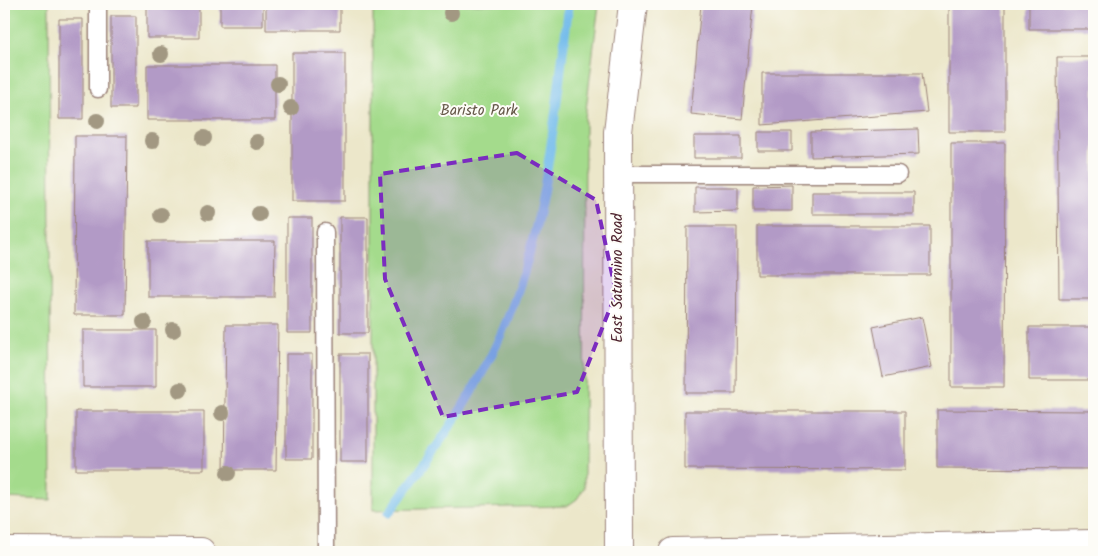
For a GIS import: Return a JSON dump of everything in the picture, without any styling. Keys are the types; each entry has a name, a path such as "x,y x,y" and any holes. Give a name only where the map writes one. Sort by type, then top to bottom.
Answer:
{"street":[{"name":"East Saturnino Road","path":"619,552 618,132 633,4"},
{"path":"673,552 970,549 1094,544"},
{"path":"4,551 201,552"}],"lane":[{"path":"98,4 98,89"},
{"path":"618,174 898,174"},
{"path":"326,232 326,552"}],"highlighted area":[{"path":"517,153 596,200 616,293 577,392 443,417 385,279 380,174"}],"green space":[{"path":"4,4 49,4 51,500 4,498"},
{"name":"Baristo Park","path":"373,4 599,4 585,118 584,488 577,499 567,506 373,510"}],"building":[{"path":"147,4 199,4 199,38 147,38"},
{"path":"220,4 263,4 263,26 220,26"},
{"path":"266,4 340,4 340,30 266,30"},
{"path":"701,4 753,4 742,119 691,114"},
{"path":"949,4 1005,4 1005,132 949,132"},
{"path":"1029,4 1094,4 1094,29 1029,29"},
{"path":"111,16 136,16 136,108 111,108"},
{"path":"59,19 83,19 83,119 59,119"},
{"path":"292,53 345,53 345,201 292,201"},
{"path":"1057,57 1094,57 1094,299 1059,299"},
{"path":"147,65 275,65 275,120 147,120"},
{"path":"762,73 922,73 927,112 762,125"},
{"path":"918,129 919,154 811,157 811,132"},
{"path":"758,132 792,132 792,151 758,151"},
{"path":"75,136 127,136 125,315 74,315"},
{"path":"694,136 741,136 741,158 694,158"},
{"path":"951,143 1005,143 1004,387 951,387"},
{"path":"792,185 792,211 753,211 753,186"},
{"path":"695,187 738,187 738,211 695,212"},
{"path":"812,192 914,192 914,214 812,214"},
{"path":"340,217 368,217 368,333 340,333"},
{"path":"287,218 312,218 312,333 287,333"},
{"path":"757,226 930,226 930,275 757,275"},
{"path":"687,227 737,227 736,393 686,393"},
{"path":"148,241 275,241 274,297 148,297"},
{"path":"922,317 932,367 883,377 873,327"},
{"path":"226,325 278,325 276,470 224,470"},
{"path":"1029,327 1094,327 1094,380 1029,380"},
{"path":"83,330 156,330 156,387 83,387"},
{"path":"286,354 312,354 312,459 286,459"},
{"path":"340,354 368,354 368,462 340,462"},
{"path":"937,410 1094,411 1094,469 937,468"},
{"path":"76,411 204,411 204,470 76,470"},
{"path":"685,411 905,411 905,470 685,469"}],"waterway":[{"path":"389,513 439,444 469,396 496,346 521,282 541,204 548,164 569,4"}]}
